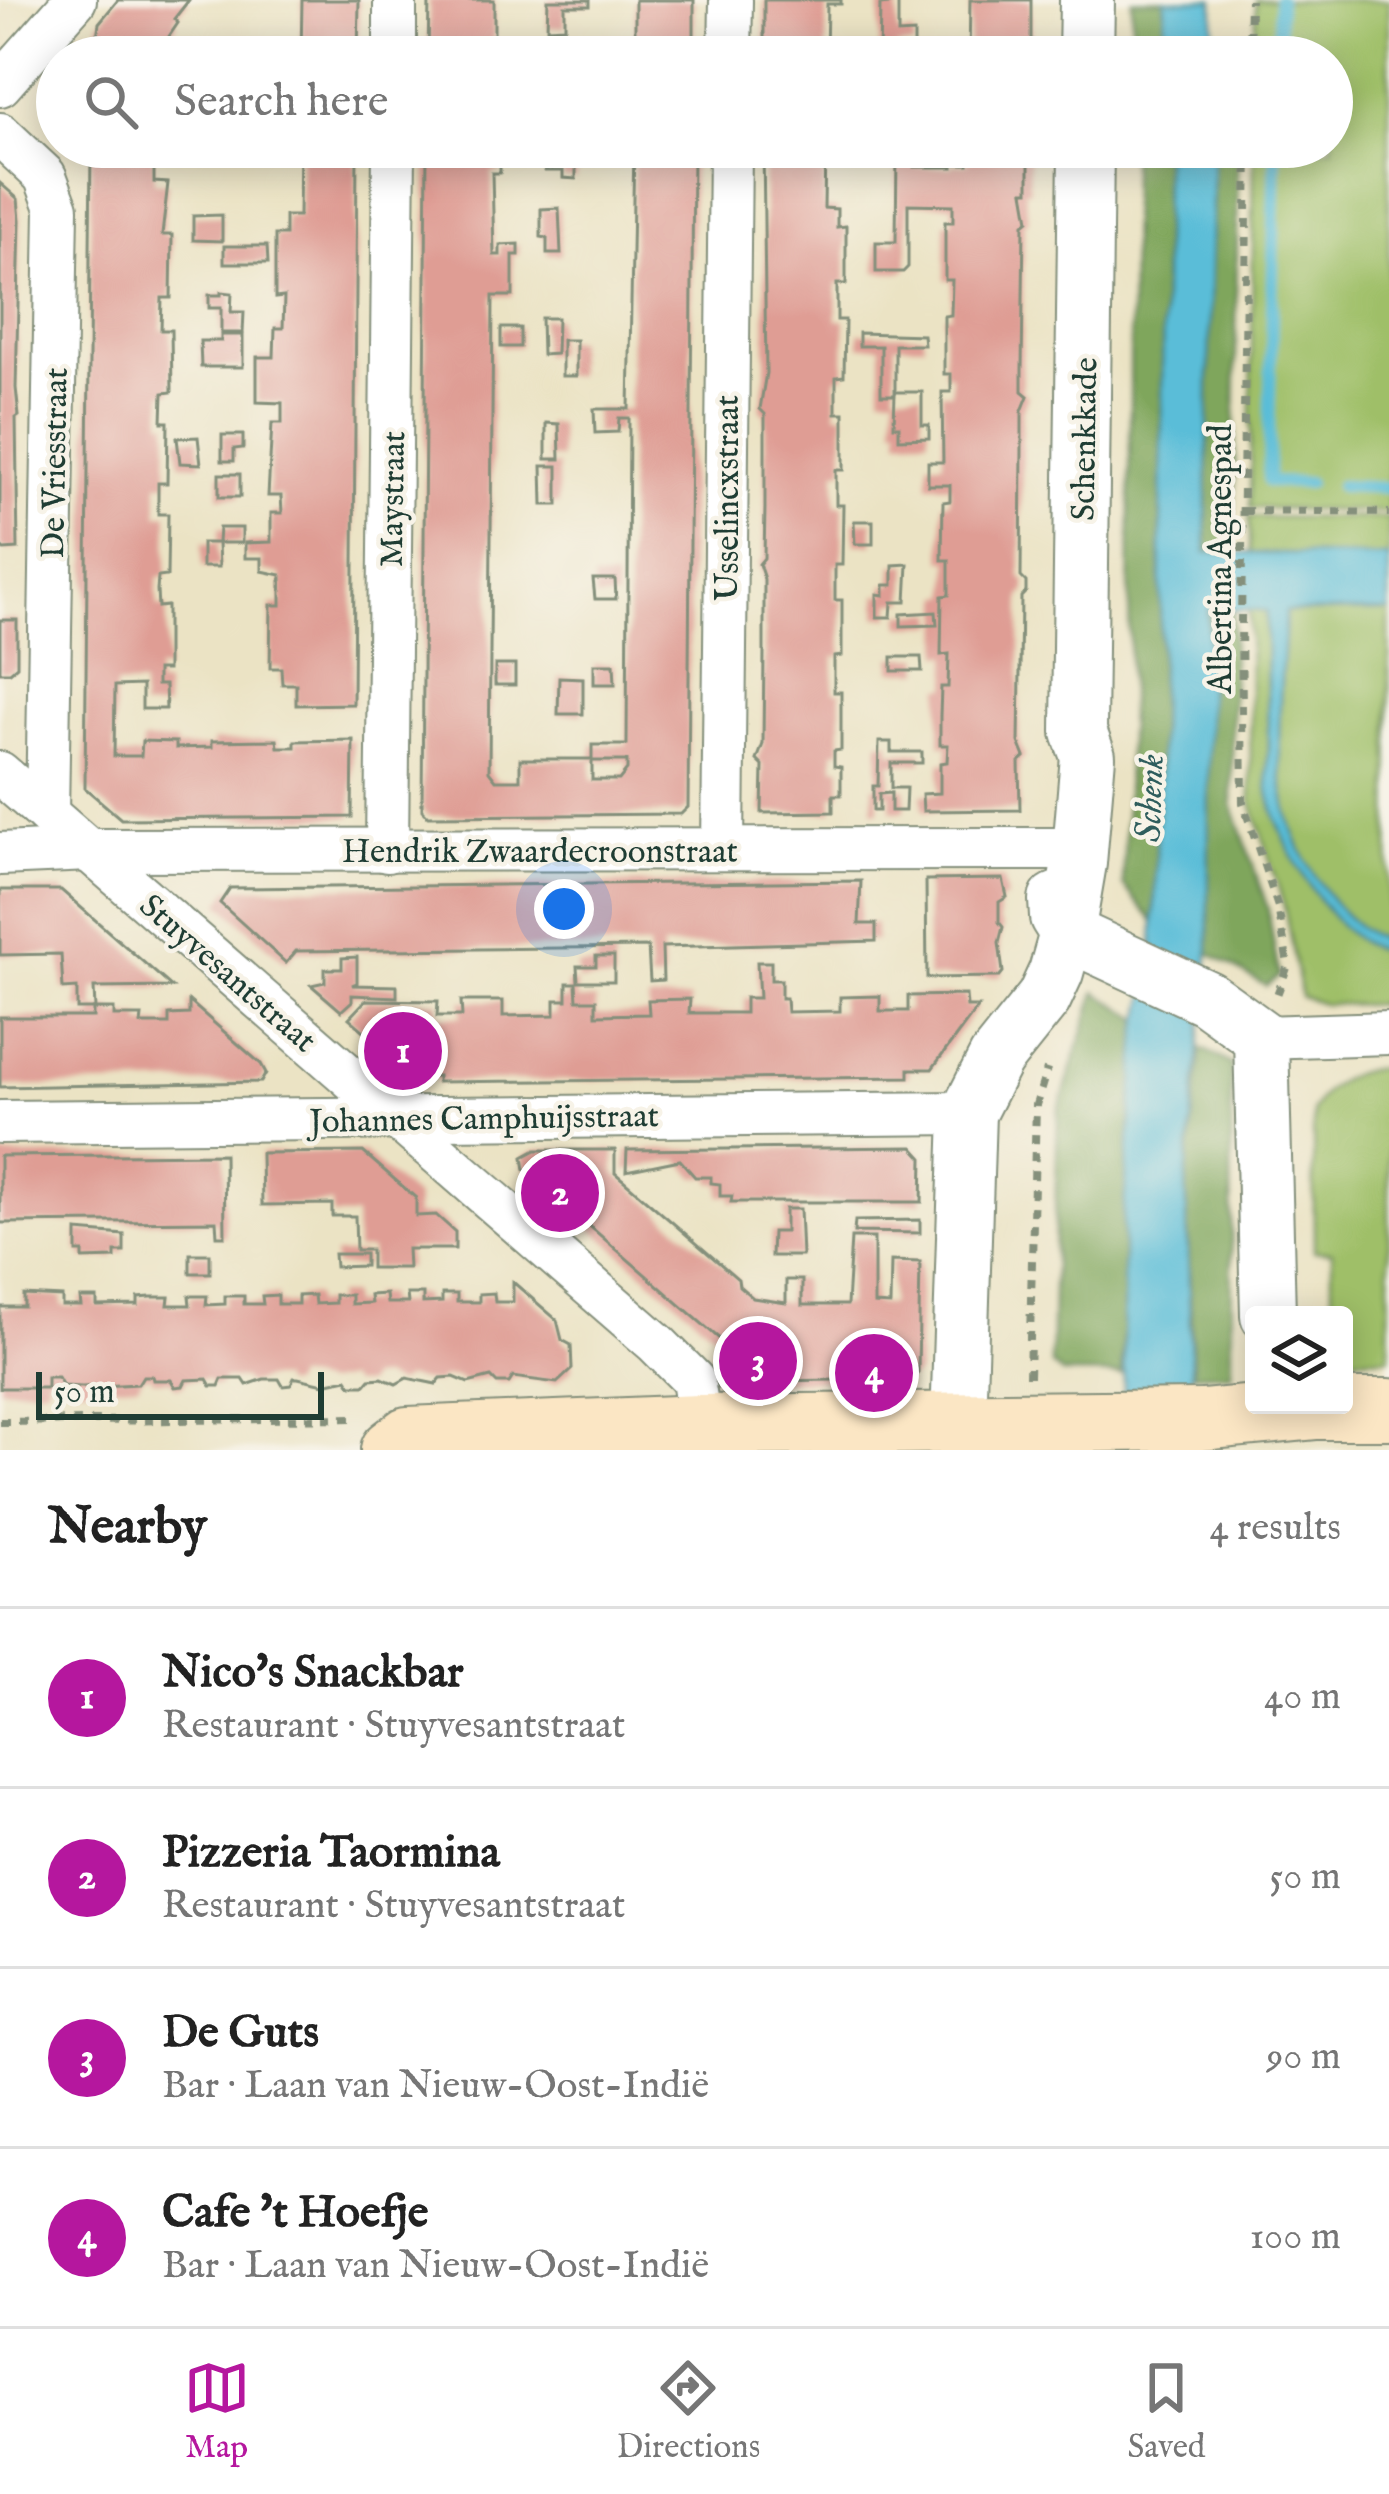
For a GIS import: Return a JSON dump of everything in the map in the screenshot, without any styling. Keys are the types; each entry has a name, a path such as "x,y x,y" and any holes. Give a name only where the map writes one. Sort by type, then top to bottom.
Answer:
{"main road":[{"path":"392,1450 408,1437 700,1425 958,1437 1028,1423 1271,1422 1389,1408"}],"street":[{"path":"43,36 75,0"},
{"path":"395,0 395,36"},
{"path":"730,36 731,0"},
{"path":"1086,36 1087,0"},
{"path":"0,85 36,44"},
{"name":"De Vriesstraat","path":"0,134 44,176 57,208 47,814"},
{"name":"Maystraat","path":"387,850 394,168"},
{"name":"Usselincxstraat","path":"724,848 730,168"},
{"name":"Schenkkade","path":"1067,933 1057,916 1066,849 1064,755 1079,732 1085,168"},
{"name":"Stuyvesantstraat","path":"0,773 676,1363 693,1380 700,1425"},
{"name":"Hendrik Zwaardecroonstraat","path":"0,854 1066,849"},
{"path":"958,1437 968,1113 996,1058 1044,998 1067,933 1207,998 1261,1037 1389,1033"},
{"path":"1261,1037 1268,1306"},
{"name":"Johannes Camphuijsstraat","path":"0,1122 968,1113"}],"path":[{"path":"1249,36 1250,0"},
{"name":"Albertina Agnespad","path":"1248,168 1243,802 1278,908 1288,965"},
{"path":"1243,511 1389,513"},
{"path":"1028,1423 1036,1105 1048,1066"}],"green space":[{"path":"1132,0 1165,0 1164,36 1132,36"},
{"path":"1256,0 1389,0 1389,512 1250,508 1254,168 1353,168 1353,36 1255,36"},
{"path":"1131,168 1164,168 1154,922 1123,885 1129,711"},
{"path":"1213,168 1238,168 1234,553 1206,552"},
{"path":"1249,517 1389,518 1389,557 1251,554"},
{"path":"1207,609 1233,609 1232,804 1268,909 1279,976 1266,986 1209,953"},
{"path":"1249,610 1266,611 1268,777 1276,818 1298,866 1329,913 1368,945 1389,952 1389,1005 1323,1004 1301,997 1284,906 1251,800"},
{"path":"1285,611 1389,611 1389,941 1360,927 1336,905 1295,837 1280,765"},
{"path":"1096,992 1140,1019 1121,1375 1062,1374 1051,1364 1058,1112"},
{"path":"1201,1048 1231,1064 1232,1373 1193,1374 1186,1177"},
{"path":"1389,1068 1389,1357 1353,1358 1353,1306 1332,1306 1332,1252 1314,1251 1313,1110 1327,1091 1366,1070"}],"water":[{"path":"1165,0 1214,0 1214,36 1164,36"},
{"path":"1164,168 1213,168 1206,552 1389,557 1389,611 1285,612 1279,729 1285,802 1295,837 1336,905 1367,932 1389,941 1389,952 1348,932 1329,913 1298,866 1276,818 1268,777 1266,611 1208,609 1209,953 1186,1177 1193,1450 1124,1450 1123,1219 1138,1032 1152,971 1159,782"}],"building":[{"path":"118,0 189,0 174,19 178,23 169,36 97,36 99,23"},
{"path":"302,0 359,0 358,36 301,36"},
{"path":"429,0 494,0 494,36 428,36"},
{"path":"548,0 590,0 590,6 565,6 565,27 547,28"},
{"path":"635,0 694,0 694,36 635,36"},
{"path":"764,0 841,0 841,4 827,4 826,36 764,36"},
{"path":"970,0 1031,0 1031,36 969,36"},
{"path":"898,3 898,34 914,36 879,36 880,5"},
{"path":"91,168 154,168 154,182 168,183 162,235 172,235 171,298 162,298 161,330 171,330 172,392 163,393 162,422 168,422 167,483 158,483 158,514 168,514 167,576 158,577 157,591 158,607 167,606 167,670 157,670 157,685 165,685 166,709 142,709 142,685 115,686 114,756 141,756 142,741 176,742 176,748 212,747 212,741 277,740 278,747 295,747 295,741 353,740 352,817 121,819 85,788"},
{"path":"300,168 357,168 353,704 296,705 296,684 282,684 281,668 270,668 271,605 281,605 281,575 262,571 262,558 245,558 245,543 271,542 271,513 282,513 281,496 268,496 272,423 282,423 282,403 257,402 257,357 274,357 275,328 283,328 284,297 275,298 275,235 285,235 285,216 299,216"},
{"path":"427,168 500,168 500,173 492,173 494,255 500,255 500,245 519,244 519,255 513,255 513,296 493,296 489,771 496,780 520,780 520,759 592,759 592,745 627,745 629,418 619,418 618,432 595,433 594,409 629,409 634,168 693,168 688,807 681,814 428,816 422,810","holes":["592,761 627,761 619,780 592,780"]},
{"path":"576,168 576,179 563,178 563,171 545,171"},
{"path":"763,168 825,168 824,208 837,209 837,227 846,226 846,284 837,284 837,320 845,320 844,376 836,377 836,413 844,413 844,470 836,470 836,505 843,505 842,565 835,565 835,600 842,600 842,656 834,657 834,692 841,692 841,750 834,751 834,766 841,767 841,795 833,795 833,812 762,813 763,766 757,760 763,744 764,579 759,564 764,558 765,414 760,409 766,373"},
{"path":"897,168 1029,168 1029,191 1024,191 1029,220 1024,224 1022,391 1028,396 1022,411 1021,577 1026,592 1021,597 1019,742 1025,757 1019,762 1020,810 923,811 922,794 940,793 940,763 947,762 948,745 940,745 940,716 941,687 948,687 949,654 941,655 942,596 949,595 949,560 942,560 943,502 950,501 950,485 928,485 928,462 943,462 942,392 951,392 951,374 944,374 944,316 951,315 952,280 945,280 945,222 953,222 953,205 908,204 908,267 903,272 876,272 876,242 896,242"},
{"path":"0,183 18,199 20,220 18,549 4,550 0,546"},
{"path":"559,208 561,254 547,254 547,238 541,237 541,209"},
{"path":"222,215 222,241 193,240 193,216"},
{"path":"224,246 267,246 268,263 224,263"},
{"path":"232,293 231,312 244,312 243,333 221,333 221,308 209,308 209,295"},
{"path":"541,318 557,318 556,354 542,355"},
{"path":"501,328 520,328 520,347 501,347"},
{"path":"859,333 923,335 924,345 895,345 895,392 922,392 922,425 929,425 929,438 899,439 899,426 894,426 895,395 881,395 881,346 859,346"},
{"path":"221,335 243,335 243,367 201,367 200,341 221,341"},
{"path":"562,340 576,340 576,376 562,376"},
{"path":"546,423 559,424 560,459 546,459"},
{"path":"222,435 243,435 243,448 234,449 234,461 222,461"},
{"path":"198,437 201,464 180,463 177,438"},
{"path":"542,466 558,466 558,505 543,505"},
{"path":"219,474 240,474 240,497 219,497"},
{"path":"854,521 873,521 873,544 855,544"},
{"path":"219,528 242,528 242,543 218,543"},
{"path":"202,543 218,543 219,567 202,567"},
{"path":"908,564 906,602 892,602 891,617 877,617 877,594 884,595 884,585 893,585 893,565"},
{"path":"593,579 615,579 616,599 595,599"},
{"path":"936,612 937,625 901,626 901,614"},
{"path":"0,620 17,620 17,666 10,672 0,672"},
{"path":"892,657 921,657 922,671 892,671"},
{"path":"594,664 614,664 615,684 594,684"},
{"path":"495,665 515,665 515,685 495,685"},
{"path":"559,677 583,678 583,714 558,714"},
{"path":"879,742 891,742 891,752 922,752 922,763 891,763 891,788 906,788 905,811 891,811 891,793 879,794 879,811 873,811"},
{"path":"1003,879 1007,897 999,902 1003,927 999,943 1003,972 999,977 927,978 926,880"},
{"path":"861,881 859,924 876,924 876,941 662,947 663,980 650,981 648,947 296,951 286,963 220,903 230,888"},
{"path":"0,890 61,890 172,987 94,988 95,1009 77,1009 77,988 63,989 61,954 0,955"},
{"path":"596,956 614,956 614,981 578,981 577,966 596,966"},
{"path":"357,957 357,983 352,985 397,986 397,997 352,995 341,1011 311,985 325,982 325,969 342,969 342,958"},
{"path":"757,962 771,962 771,980 781,980 787,1012 840,1011 840,997 880,996 880,1011 908,1011 908,996 966,995 967,1007 978,1007 932,1069 909,1069 909,1077 437,1082 437,1076 416,1076 349,1018 366,1000 438,1001 437,1016 462,1016 461,1001 503,1001 503,1016 555,1015 555,1000 567,1000 567,983 576,983 577,1000 596,1000 596,1015 649,1014 648,1000 690,999 689,1013 745,1013 745,998 759,998"},
{"path":"189,1001 261,1064 266,1073 261,1082 0,1087 0,1017 93,1017 93,1009 114,1009 114,1016 142,1016 141,1024 169,1024 169,1015 189,1014"},
{"path":"913,1147 923,1158 922,1202 731,1202 732,1196 720,1196 720,1184 711,1183 711,1177 695,1177 680,1160 626,1171 627,1150"},
{"path":"536,1150 615,1150 615,1173 738,1279 753,1298 786,1303 786,1280 802,1280 802,1305 847,1305 851,1238 874,1238 874,1304 890,1305 891,1261 920,1262 918,1373 912,1379 767,1381 768,1369 753,1368 525,1170 523,1157"},
{"path":"363,1152 416,1198 416,1216 436,1215 455,1232 455,1249 407,1249 408,1268 371,1268 371,1250 356,1250 355,1216 332,1216 332,1204 262,1205 261,1153"},
{"path":"224,1154 225,1236 217,1236 216,1221 0,1223 0,1156"},
{"path":"785,1209 800,1209 802,1256 771,1256 772,1232 785,1232"},
{"path":"920,1220 920,1233 854,1232 855,1221"},
{"path":"77,1231 124,1235 124,1252 115,1252 115,1258 83,1259 83,1252 77,1252"},
{"path":"190,1254 210,1254 210,1273 190,1273"},
{"path":"334,1254 365,1254 365,1266 335,1267"},
{"path":"513,1282 557,1320 562,1340 571,1345 572,1369 557,1383 513,1377 509,1383 497,1383 491,1377 468,1383 454,1377 441,1378 436,1384 407,1378 396,1384 382,1378 351,1385 347,1379 324,1384 294,1378 291,1385 283,1386 279,1379 247,1385 243,1379 222,1379 219,1386 211,1386 207,1379 186,1380 175,1387 171,1380 143,1376 138,1384 63,1386 58,1377 47,1377 47,1388 0,1388 0,1307 24,1307 24,1295 62,1297 62,1306 81,1306 80,1298 97,1298 97,1306 138,1305 138,1298 151,1297 169,1297 168,1305 190,1305 189,1296 207,1296 206,1305 225,1304 225,1296 244,1296 244,1304 263,1304 262,1296 278,1295 278,1304 298,1304 298,1296 314,1295 315,1304 335,1303 335,1295 351,1295 351,1304 371,1303 370,1295 386,1294 387,1303 408,1303 407,1294 423,1294 423,1303 442,1302 442,1294 457,1294 457,1302 479,1302 479,1294 494,1293 495,1302 513,1302"}],"waterway":[{"path":"1278,36 1279,0"},
{"path":"1275,168 1268,482 1308,483"},
{"path":"1340,486 1389,488"}],"place":[{"name":"Nico's Snackbar","path":"403,1051"},
{"name":"Pizzeria Taormina","path":"560,1193"},
{"name":"De Guts","path":"758,1361"},
{"name":"Cafe 't Hoefje","path":"874,1373"}],"water label":[{"name":"Schenk","path":"1148,798"}]}
